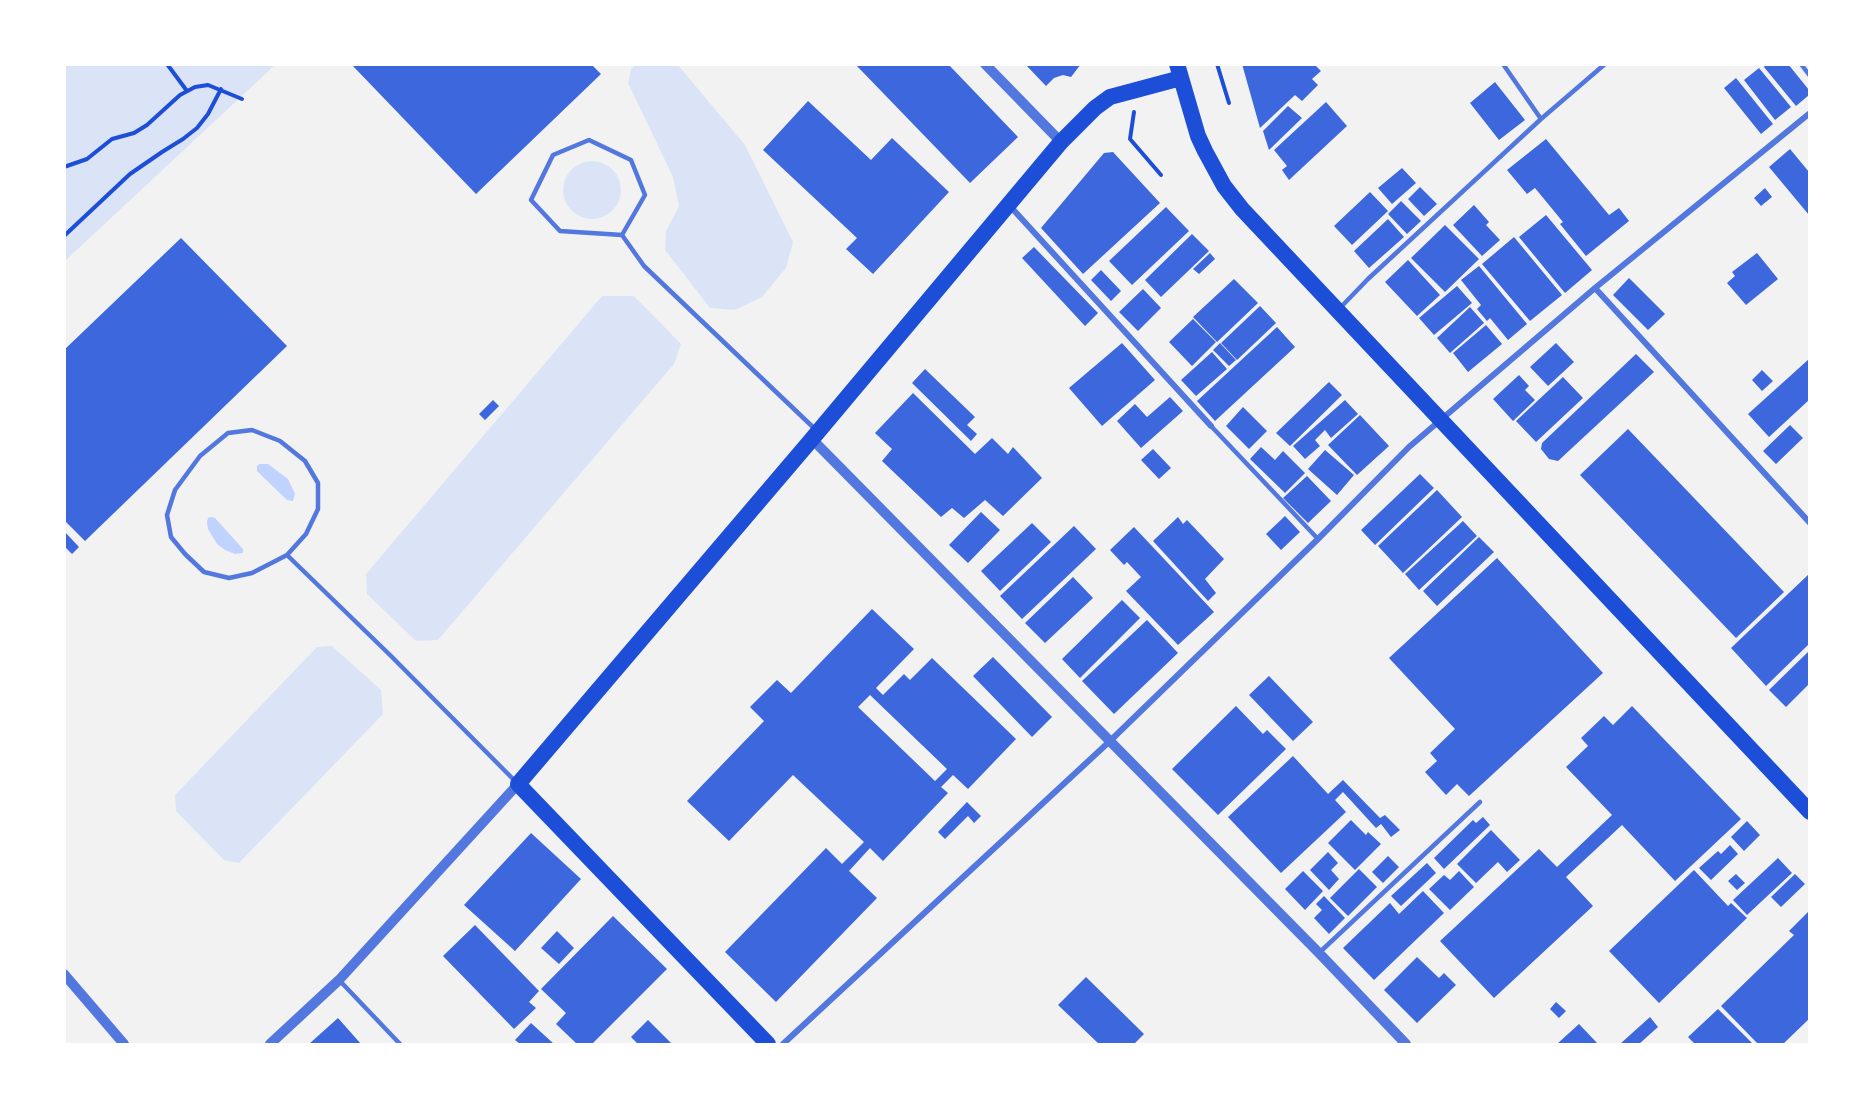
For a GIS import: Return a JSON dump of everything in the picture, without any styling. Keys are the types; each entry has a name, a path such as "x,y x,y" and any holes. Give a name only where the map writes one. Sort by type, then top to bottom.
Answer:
{"highway":[{"path":"768,1044 518,784 1061,142 1095,108 1110,97 1179,71 1198,136 1224,186 1242,209 1441,418 1809,812"}],"street":[{"path":"985,64 1061,142"},
{"path":"783,1044 1110,741 1441,418 1594,288 1809,115"},
{"path":"1009,204 1211,426"},
{"path":"1594,288 1809,523"},
{"path":"815,435 1407,1044"},
{"path":"270,1044 339,980 518,784"},
{"path":"64,974 124,1044"}],"lane":[{"path":"1503,64 1541,119"},
{"path":"1338,310 1368,279 1541,119 1605,64"},
{"path":"1801,64 1809,76"},
{"path":"589,140 631,160 645,195 622,236 560,231 531,200 553,155 589,140"},
{"path":"622,236 644,267 815,435"},
{"path":"1211,426 1318,539"},
{"path":"252,430 280,441 305,461 318,483 318,508 306,534 287,555 252,573 229,578 204,572 184,554 171,537 166,516 175,490 200,456 228,433 252,430"},
{"path":"287,555 518,784"},
{"path":"1319,953 1480,802"},
{"path":"339,980 400,1044"}],"path":[{"path":"166,64 187,91"},
{"path":"1217,64 1229,103"},
{"path":"64,167 87,159 112,139 134,133 147,125 187,91 208,84 242,99"},
{"path":"64,236 130,174 183,140 197,128 208,114 221,89"},
{"path":"1130,138 1161,175"}],"shaded area":[{"path":"636,64 678,65 745,145 793,242 786,268 762,297 735,310 710,308 665,250 666,231 679,206 673,177 628,83 631,69"},
{"path":"65,65 275,65 65,261"},
{"path":"592,161 608,166 616,174 621,190 616,206 608,214 592,219 576,214 568,206 563,190 568,174 576,166"},
{"path":"602,296 634,296 681,344 674,364 438,640 416,641 367,594 366,574"},
{"path":"332,646 381,690 383,714 239,863 224,860 176,811 175,795 317,647"}],"water":[{"path":"259,464 268,464 288,479 295,494 293,501 287,500 257,471"},
{"path":"208,518 215,518 243,549 243,553 235,554 217,544 208,529"}],"building":[{"path":"351,64 591,64 601,74 476,194"},
{"path":"855,64 948,64 1018,137 970,183"},
{"path":"1025,64 1081,64 1071,77 1063,75 1054,78 1046,86"},
{"path":"1242,64 1314,64 1321,71 1312,79 1318,85 1302,101 1295,95 1260,128"},
{"path":"1766,64 1788,64 1809,90 1809,95 1796,106 1764,67"},
{"path":"1759,68 1791,107 1775,120 1744,80"},
{"path":"1736,78 1773,124 1761,134 1724,88"},
{"path":"1495,82 1525,120 1499,140 1470,103"},
{"path":"808,101 871,160 892,138 949,192 873,274 846,249 857,238 763,150"},
{"path":"1326,102 1347,126 1289,180 1282,170 1287,166 1274,150"},
{"path":"1288,106 1302,118 1269,150 1263,131"},
{"path":"1546,139 1609,215 1619,208 1629,221 1586,256 1560,224 1563,222 1535,188 1527,194 1507,170"},
{"path":"1790,149 1809,172 1809,215 1769,167"},
{"path":"1113,152 1160,203 1083,274 1041,228 1104,153"},
{"path":"1402,168 1416,183 1392,204 1378,188"},
{"path":"1420,187 1437,204 1424,216 1408,199"},
{"path":"1765,188 1772,197 1761,206 1754,198"},
{"path":"1370,192 1388,211 1352,245 1334,226"},
{"path":"1401,201 1421,221 1407,234 1388,214"},
{"path":"1474,205 1489,222 1486,225 1500,240 1482,256 1453,225"},
{"path":"1166,207 1189,231 1132,285 1109,261"},
{"path":"1546,215 1592,270 1565,293 1519,237"},
{"path":"1388,219 1404,237 1369,268 1354,251"},
{"path":"1445,225 1479,259 1445,292 1411,258"},
{"path":"1192,234 1209,251 1161,297 1145,280"},
{"path":"1514,237 1562,295 1530,321 1482,264"},
{"path":"181,238 287,346 85,541 64,520 64,350"},
{"path":"1034,247 1098,313 1085,326 1022,258"},
{"path":"1210,253 1215,259 1199,274 1193,269"},
{"path":"1757,253 1778,279 1746,305 1727,283 1735,276 1732,272"},
{"path":"1408,260 1440,295 1417,316 1385,282"},
{"path":"1479,266 1527,324 1508,340 1490,318 1487,321 1477,309 1481,305 1461,280"},
{"path":"1101,270 1121,291 1111,301 1091,280"},
{"path":"1629,278 1665,314 1648,330 1613,295"},
{"path":"1234,279 1258,303 1217,342 1193,317"},
{"path":"1457,286 1472,303 1434,335 1419,318"},
{"path":"1143,289 1161,308 1138,331 1119,312"},
{"path":"1260,306 1276,323 1237,360 1221,343"},
{"path":"1470,307 1484,323 1450,353 1437,338"},
{"path":"1193,319 1216,342 1192,366 1169,342"},
{"path":"1486,325 1502,344 1468,372 1453,353"},
{"path":"1277,327 1295,347 1215,421 1197,401"},
{"path":"1122,343 1155,380 1102,426 1069,388"},
{"path":"1220,343 1236,360 1229,366 1213,350"},
{"path":"1556,343 1574,362 1548,386 1530,367"},
{"path":"1212,352 1227,369 1196,396 1181,380"},
{"path":"1636,354 1654,372 1558,461 1549,459 1541,449 1542,443"},
{"path":"1809,359 1809,400 1769,437 1748,414"},
{"path":"925,369 975,417 967,425 977,434 971,441 912,383"},
{"path":"1762,370 1773,381 1762,391 1752,380"},
{"path":"1519,375 1529,386 1525,390 1535,400 1513,421 1493,399"},
{"path":"1563,377 1583,398 1536,442 1516,421"},
{"path":"1329,382 1342,395 1290,446 1276,433"},
{"path":"913,393 975,454 992,438 1008,454 1013,447 1042,478 1003,516 985,500 964,518 952,508 941,517 882,461 892,449 875,433"},
{"path":"1170,397 1183,411 1141,448 1117,421 1135,404 1147,417"},
{"path":"493,400 499,406 485,420 479,414"},
{"path":"1345,400 1358,414 1331,438 1325,430 1315,440 1320,446 1305,459 1293,446"},
{"path":"1243,407 1267,431 1249,449 1226,426"},
{"path":"1360,415 1389,446 1357,475 1328,445"},
{"path":"1790,425 1803,438 1776,464 1763,451"},
{"path":"1628,429 1784,592 1736,638 1580,475"},
{"path":"1261,447 1275,460 1283,451 1305,473 1285,493 1250,459"},
{"path":"1153,449 1171,468 1159,479 1141,460"},
{"path":"1325,450 1354,475 1337,495 1308,469"},
{"path":"1420,474 1434,488 1375,545 1361,530"},
{"path":"1307,476 1331,501 1308,523 1283,498"},
{"path":"1437,490 1462,517 1403,573 1378,546"},
{"path":"981,512 1000,530 968,563 949,545"},
{"path":"1285,516 1300,532 1281,550 1266,534"},
{"path":"1178,517 1183,524 1187,520 1224,559 1205,579 1216,593 1208,601 1153,541"},
{"path":"1463,521 1477,536 1419,590 1405,574"},
{"path":"1032,523 1051,542 1000,591 981,571"},
{"path":"1074,526 1096,549 1022,619 1000,596"},
{"path":"1134,527 1214,612 1178,645 1126,591 1141,577 1127,562 1124,565 1110,550"},
{"path":"64,531 79,547 72,554 64,546"},
{"path":"1479,537 1494,552 1437,606 1423,591"},
{"path":"1497,558 1603,673 1469,796 1457,784 1446,795 1425,772 1437,761 1430,753 1455,729 1389,658"},
{"path":"1809,574 1809,644 1766,686 1731,648"},
{"path":"1073,577 1093,598 1045,643 1025,623"},
{"path":"1122,600 1140,618 1080,678 1062,659"},
{"path":"872,609 914,649 876,688 883,695 904,674 910,680 932,658 1016,739 968,789 953,775 941,787 948,793 883,861 870,848 849,871 877,898 776,1002 725,952 826,848 842,864 864,842 793,775 729,841 687,801 764,721 750,707 777,680 791,693","holes":["870,695 947,769 935,781 858,707"]},
{"path":"1147,620 1178,653 1114,714 1082,681"},
{"path":"1809,651 1809,684 1786,707 1769,690"},
{"path":"993,657 1052,717 1032,737 973,676"},
{"path":"1269,676 1313,722 1293,741 1249,695"},
{"path":"1236,706 1263,734 1267,730 1286,749 1218,815 1172,769"},
{"path":"1632,706 1741,819 1675,881 1622,825 1566,877 1593,906 1494,998 1440,941 1539,849 1557,867 1612,815 1566,767 1588,746 1581,738 1604,716 1613,725"},
{"path":"1293,756 1328,794 1343,780 1380,818 1385,815 1400,830 1391,837 1381,824 1376,828 1343,792 1335,800 1346,812 1281,873 1228,817"},
{"path":"967,802 981,816 974,823 968,816 945,839 938,832"},
{"path":"1483,817 1490,825 1444,869 1434,858 1473,820 1476,823"},
{"path":"1351,820 1366,835 1368,832 1381,844 1355,870 1328,843"},
{"path":"1747,821 1760,835 1744,851 1731,837"},
{"path":"1491,830 1520,860 1507,872 1498,862 1476,883 1457,864"},
{"path":"531,833 581,879 515,951 464,905"},
{"path":"1730,845 1738,854 1711,880 1699,868 1718,851 1721,854"},
{"path":"1328,852 1338,863 1331,870 1339,879 1329,890 1310,870"},
{"path":"1388,856 1399,867 1383,883 1372,872"},
{"path":"1778,858 1792,873 1747,915 1733,900"},
{"path":"1427,863 1436,873 1401,906 1391,896"},
{"path":"1359,869 1377,887 1348,916 1330,898"},
{"path":"1694,870 1728,906 1731,903 1747,918 1659,1003 1609,951"},
{"path":"1303,871 1323,891 1305,910 1285,889"},
{"path":"1459,871 1474,887 1450,910 1429,889 1444,875 1450,880"},
{"path":"1736,874 1745,883 1737,890 1728,881"},
{"path":"1795,874 1805,884 1781,907 1771,897"},
{"path":"1423,891 1444,913 1374,980 1343,948 1390,903 1399,914"},
{"path":"1324,896 1345,918 1329,934 1314,918 1322,910 1316,904"},
{"path":"1809,911 1809,1019 1783,1044 1758,1044 1721,1006 1794,935 1789,931"},
{"path":"613,916 667,969 592,1044 577,1044 556,1024 566,1013 541,989"},
{"path":"475,925 539,991 529,1002 536,1008 514,1029 443,956"},
{"path":"557,931 574,948 559,964 541,948"},
{"path":"1417,957 1439,978 1444,973 1456,985 1417,1023 1384,990"},
{"path":"1086,977 1144,1034 1134,1044 1099,1044 1058,1005"},
{"path":"1556,1002 1566,1011 1559,1018 1550,1009"},
{"path":"1718,1009 1753,1044 1695,1044 1688,1037"},
{"path":"1650,1017 1658,1027 1639,1044 1620,1044"},
{"path":"338,1018 361,1044 309,1044"},
{"path":"648,1020 672,1044 638,1044 631,1037"},
{"path":"531,1023 554,1044 520,1044 515,1040"},
{"path":"1579,1024 1598,1044 1557,1044"}]}
